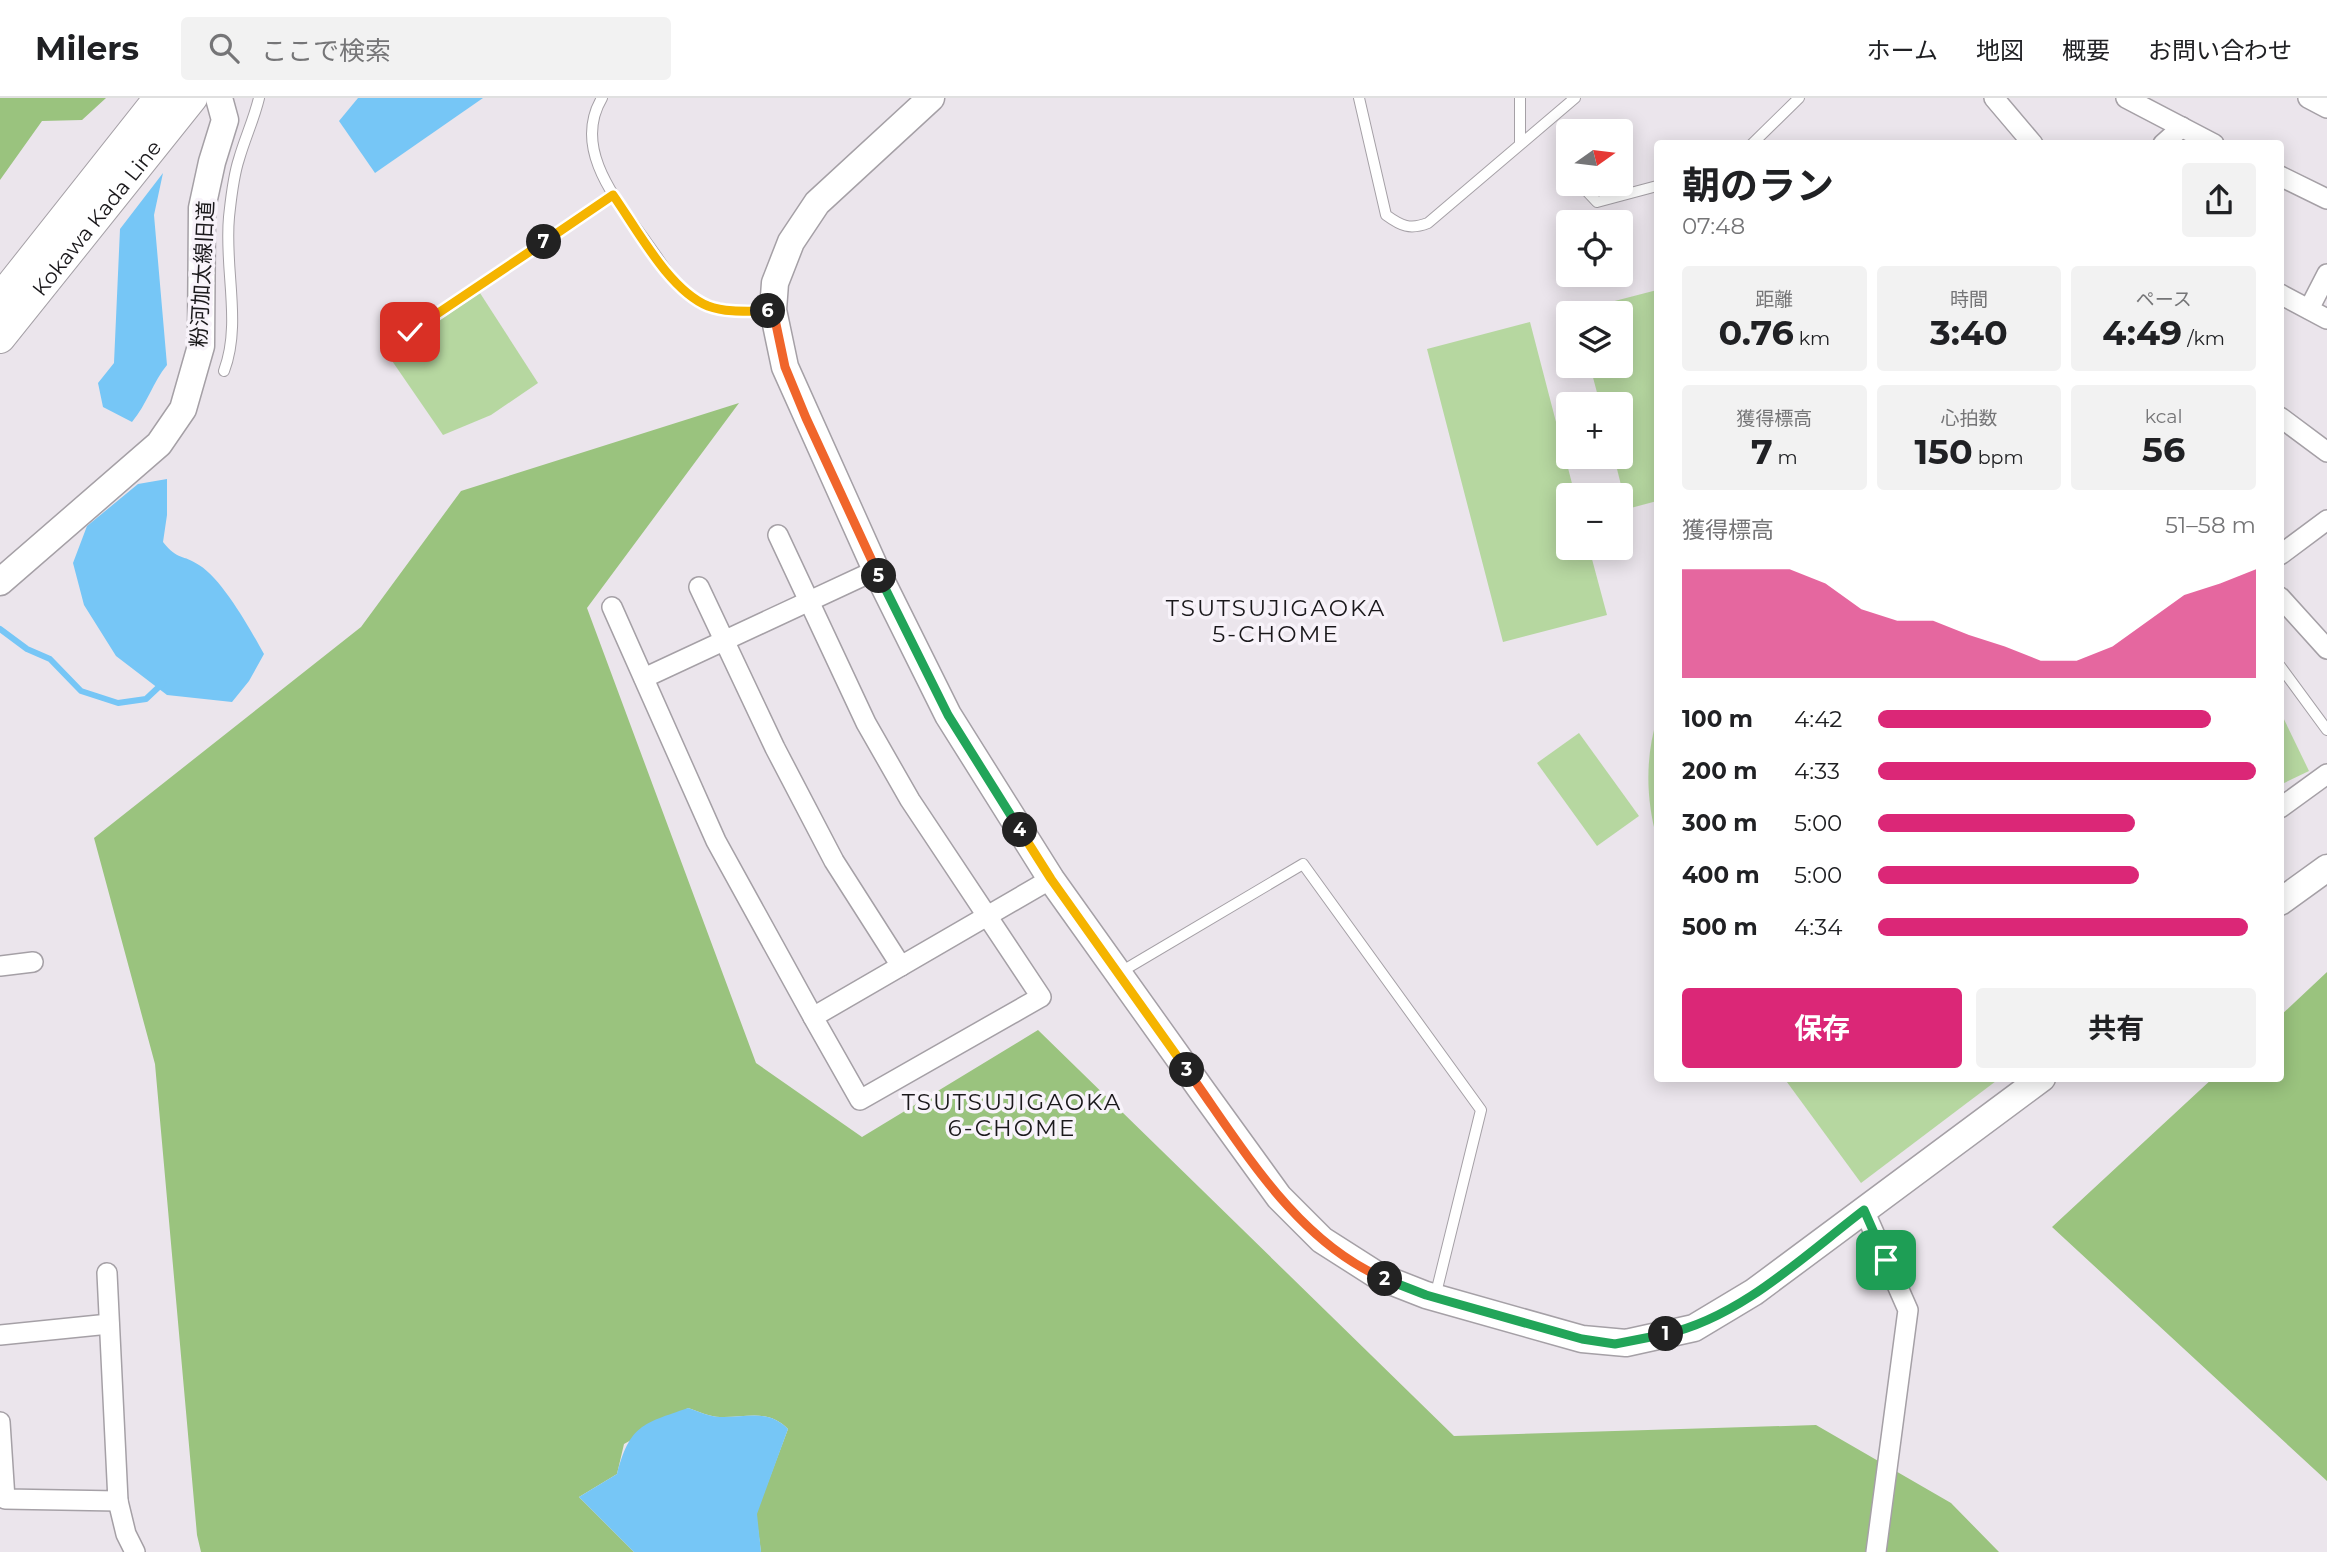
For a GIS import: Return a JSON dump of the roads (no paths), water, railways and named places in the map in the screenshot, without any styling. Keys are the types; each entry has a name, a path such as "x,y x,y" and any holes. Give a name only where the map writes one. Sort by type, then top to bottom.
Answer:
{"main road":[{"name":"Kokawa Kada Line","path":"0,299 159,98"},
{"name":"Kokawa Kada Line","path":"0,338 192,98"}],"street":[{"name":"粉河加太線旧道","path":"0,582 159,444 183,410 201,346 202,208 225,120 219,98"},
{"path":"931,98 817,203 791,242 775,283 773,310 785,367 876,570 948,715 1051,879 1118,974 1279,1197 1322,1240 1380,1277 1435,1298 1582,1339 1626,1343 1694,1328 1754,1292 2037,1082"},
{"path":"1994,98 2030,140"},
{"path":"2126,98 2206,140"},
{"path":"2308,98 2327,108"},
{"path":"2167,140 2182,127"},
{"path":"2284,178 2327,199"},
{"path":"2309,309 2327,274"},
{"path":"2284,296 2327,319"},
{"path":"2284,420 2327,453"},
{"path":"2284,552 2327,520"},
{"path":"612,607 716,841 860,1100 1041,997 904,789 866,723 778,535"},
{"path":"644,678 876,570"},
{"path":"699,587 834,861 901,966"},
{"path":"2284,601 2327,649"},
{"path":"2284,805 2327,774"},
{"path":"2284,899 2327,868"},
{"path":"813,1017 1051,879"},
{"path":"0,966 33,962"},
{"path":"1864,1210 1909,1310 1876,1552"},
{"path":"107,1272 118,1501 126,1534 135,1552"},
{"path":"0,1335 109,1324"},
{"path":"0,1422 5,1499 118,1501"}],"lane":[{"path":"224,371 232,350 233,330 227,259 229,216 238,161 259,98"},
{"path":"602,98 596,107 592,132 595,154 605,183 673,279 692,298 711,307 737,311 773,310"},
{"path":"1359,98 1386,215 1400,226 1415,228 1428,223 1575,98"},
{"path":"1520,98 1520,144"},
{"path":"1756,140 1799,98"},
{"path":"1633,192 1654,187"},
{"path":"410,332 613,195"},
{"path":"1591,196 1597,202 1620,196"},
{"path":"2284,671 2327,730"},
{"path":"1118,974 1303,864 1480,1110 1435,1298"}],"water":[{"path":"358,98 483,98 375,173 339,121"},
{"path":"163,173 154,215 167,365 132,422 103,407 98,383 114,363 120,229"},
{"path":"167,479 167,515 163,542 177,555 189,559 208,572 235,606 264,654 249,681 232,702 167,695 116,656 84,605 73,563 87,526 138,484"},
{"path":"688,1408 716,1417 765,1416 773,1418 788,1429 757,1514 761,1552 634,1552 579,1497 617,1474 627,1445 640,1429 659,1418"}],"waterway":[{"path":"0,629 27,649 50,659 81,691 118,703 146,699 163,683"}],"district":[{"name":"TSUTSUJIGAOKA 5-CHOME","path":"1276,621"},
{"name":"TSUTSUJIGAOKA 6-CHOME","path":"1012,1115"}]}
